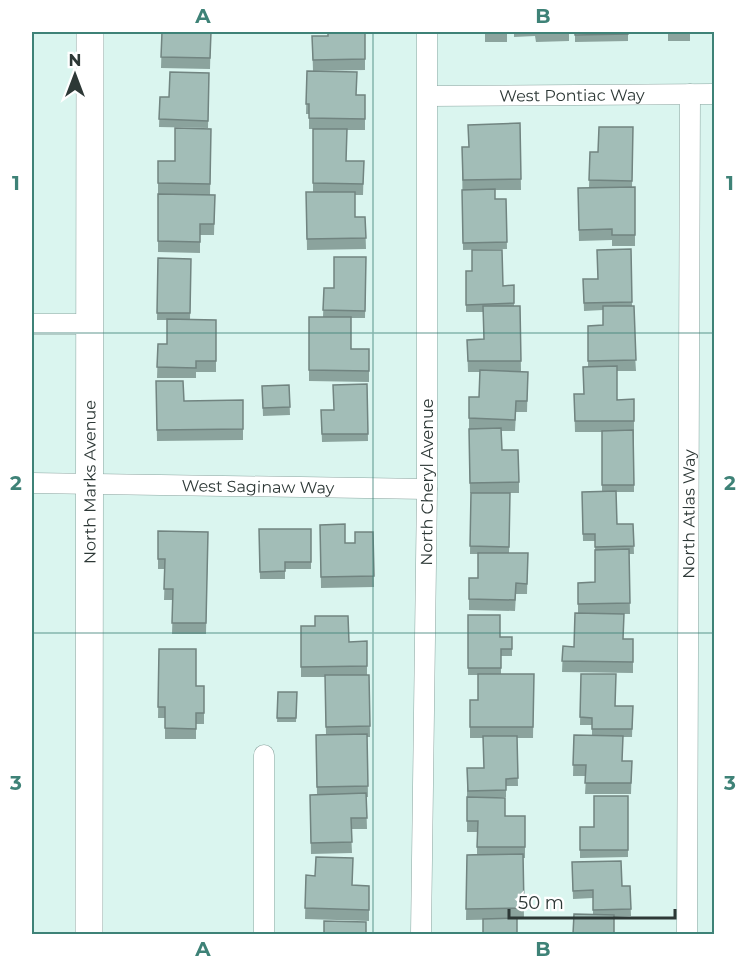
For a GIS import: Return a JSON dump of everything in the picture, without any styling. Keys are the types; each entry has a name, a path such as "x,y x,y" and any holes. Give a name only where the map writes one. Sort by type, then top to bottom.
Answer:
{"main road":[{"name":"North Marks Avenue","path":"88,934 90,32"}],"street":[{"name":"North Cheryl Avenue","path":"421,934 427,489 427,32"},
{"name":"North Atlas Way","path":"687,934 690,94"},
{"name":"West Pontiac Way","path":"428,96 714,94"},
{"path":"32,324 90,324"},
{"name":"West Saginaw Way","path":"32,483 427,489"},
{"path":"264,755 264,934"}],"building":[{"path":"162,32 211,32 210,58 161,57"},
{"path":"328,32 365,32 365,59 313,60 312,36 328,36"},
{"path":"575,32 628,32 628,34 575,35"},
{"path":"307,71 357,72 356,95 365,95 365,119 309,118 309,104 306,104"},
{"path":"170,72 209,73 208,121 159,119 160,97 169,97"},
{"path":"520,123 521,179 463,180 462,147 469,147 468,125"},
{"path":"599,127 633,127 632,181 589,180 590,152 598,152"},
{"path":"175,128 211,129 210,184 158,183 158,161 175,161"},
{"path":"313,129 347,129 346,161 364,161 363,184 313,183"},
{"path":"635,187 635,235 612,235 612,229 579,230 578,188"},
{"path":"495,189 495,199 506,199 507,242 463,243 462,190"},
{"path":"306,192 355,192 355,217 365,217 366,238 307,239"},
{"path":"158,194 215,195 214,224 200,224 200,242 158,241"},
{"path":"631,249 632,302 584,303 583,279 598,279 597,250"},
{"path":"472,250 502,250 503,286 514,285 514,303 466,305 466,271 472,271"},
{"path":"334,257 366,257 365,311 323,310 324,288 334,288"},
{"path":"158,258 191,259 190,313 157,313"},
{"path":"483,306 520,306 521,361 468,361 467,340 484,339"},
{"path":"603,306 634,306 636,360 588,361 588,326 603,325"},
{"path":"309,317 351,317 351,349 369,349 369,371 309,370"},
{"path":"167,319 216,320 216,361 196,361 196,368 157,367 158,344 167,344"},
{"path":"617,366 617,400 634,399 634,421 575,421 574,394 584,394 583,367"},
{"path":"480,370 528,372 527,401 516,401 515,420 469,418 469,397 479,397"},
{"path":"156,381 183,381 184,401 243,400 243,429 157,430"},
{"path":"367,384 368,434 322,434 321,410 334,410 333,385"},
{"path":"289,385 290,407 263,408 262,386"},
{"path":"501,428 502,450 518,450 519,482 470,483 469,429"},
{"path":"633,430 634,485 602,485 602,431"},
{"path":"616,491 617,524 633,524 634,546 595,547 595,534 583,534 582,492"},
{"path":"471,493 510,493 509,547 470,546"},
{"path":"345,524 345,543 355,543 355,532 373,532 374,576 321,577 320,525"},
{"path":"259,529 311,529 311,562 285,562 285,571 260,572"},
{"path":"158,531 208,532 206,623 172,623 173,589 164,589 165,559 158,559"},
{"path":"629,549 630,603 578,604 578,583 595,582 595,550"},
{"path":"478,553 528,553 527,584 516,583 515,600 469,599 469,578 478,578"},
{"path":"575,613 624,614 623,639 633,639 633,662 562,661 563,646 574,647"},
{"path":"468,615 500,615 500,637 512,637 512,649 501,649 501,668 468,668"},
{"path":"315,616 348,616 349,642 367,641 367,666 301,667 301,626 315,626"},
{"path":"159,649 196,649 196,686 204,686 204,713 196,713 196,729 165,728 165,707 158,707"},
{"path":"478,674 534,674 533,727 470,727 470,700 478,700"},
{"path":"581,674 616,674 615,706 633,706 632,729 592,729 592,718 580,717"},
{"path":"325,675 369,675 370,726 326,727"},
{"path":"278,692 297,692 296,718 277,718"},
{"path":"367,734 368,786 317,787 316,735"},
{"path":"574,735 623,736 622,761 632,761 631,783 585,783 586,765 573,765"},
{"path":"483,736 517,736 518,778 506,779 506,790 468,791 467,768 484,768"},
{"path":"366,793 367,818 351,818 352,842 311,843 310,795"},
{"path":"594,796 628,796 628,850 580,850 580,827 594,827"},
{"path":"467,797 505,798 505,816 525,816 525,847 477,847 478,821 467,821"},
{"path":"523,854 524,908 466,909 467,855"},
{"path":"316,857 353,858 352,885 369,886 369,910 305,908 306,875 315,876"},
{"path":"621,861 622,886 630,886 631,909 593,910 593,890 573,891 572,862"},
{"path":"574,914 614,915 614,934 573,934"},
{"path":"517,918 517,934 483,934 483,919"},
{"path":"324,921 366,922 366,934 324,934"}]}
